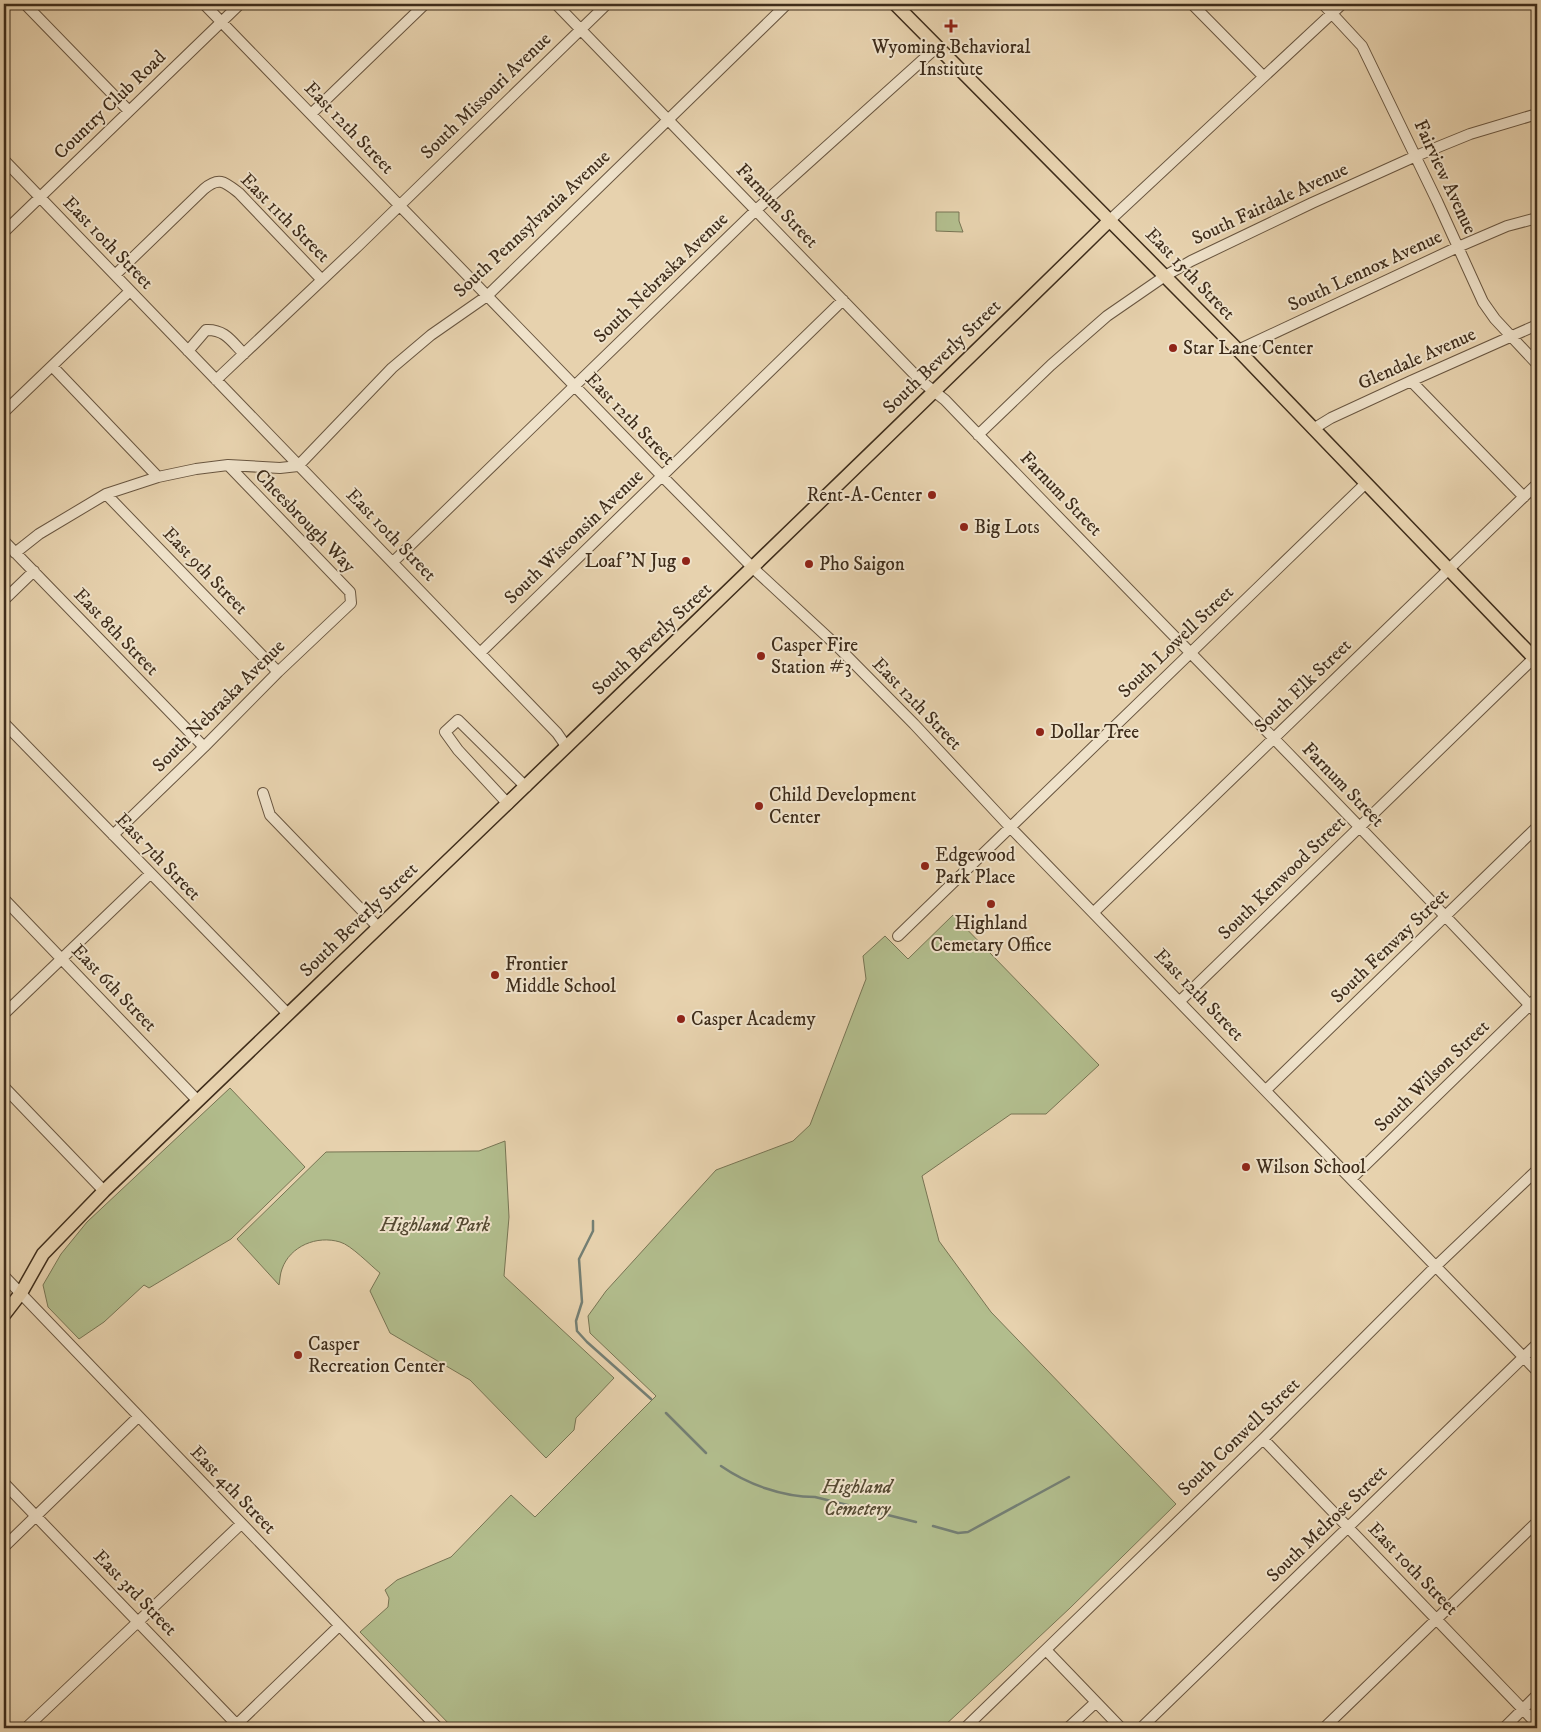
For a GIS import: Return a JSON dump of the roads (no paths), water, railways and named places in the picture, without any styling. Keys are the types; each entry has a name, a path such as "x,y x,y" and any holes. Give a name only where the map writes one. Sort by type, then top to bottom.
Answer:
{"main road":[{"name":"East 15th Street","path":"895,4 1238,350 1536,658"},
{"name":"South Beverly Street","path":"4,1316 21,1293 43,1254 104,1191 753,568 1110,220"}],"street":[{"path":"25,4 129,111"},
{"name":"East 12th Street","path":"204,4 662,476 753,568 854,663 914,724 1010,827 1537,1371"},
{"name":"Country Club Road","path":"4,232 240,4"},
{"path":"311,114 425,4"},
{"name":"Farnum Street","path":"556,4 921,381 945,400 1446,916 1534,1001 1537,1013"},
{"name":"South Missouri Avenue","path":"216,380 607,4"},
{"name":"South Pennsylvania Avenue","path":"298,466 392,368 431,335 487,296 787,4"},
{"path":"1192,4 1263,76"},
{"name":"Fairview Avenue","path":"1323,4 1362,46 1416,156 1483,302 1495,320 1537,364"},
{"name":"South Beverly Street","path":"1110,220 1342,4"},
{"name":"South Nebraska Avenue","path":"393,562 756,210 937,47"},
{"name":"South Fairdale Avenue","path":"978,435 1051,365 1107,316 1165,276 1191,261 1416,156 1470,134 1537,114"},
{"name":"East 10th Street","path":"4,160 557,733 566,746"},
{"name":"East 11th Street","path":"114,275 204,189 210,184 222,182 228,184 239,193 322,280"},
{"name":"South Lennox Avenue","path":"1238,350 1458,247 1508,226 1537,218"},
{"path":"4,412 130,291"},
{"name":"South Wisconsin Avenue","path":"480,653 843,300"},
{"name":"Glendale Avenue","path":"1313,429 1330,418 1537,326"},
{"path":"188,351 206,330 216,330 226,335 244,354"},
{"path":"52,366 158,477"},
{"path":"1411,381 1524,497"},
{"path":"16,553 46,530 106,494 158,477 196,469 228,466 280,468 298,466"},
{"name":"Cheesbrough Way","path":"228,466 350,592 351,603"},
{"name":"South Lowell Street","path":"898,936 1366,483"},
{"name":"South Elk Street","path":"1094,912 1537,484"},
{"name":"East 9th Street","path":"106,494 278,672"},
{"name":"East 8th Street","path":"4,541 204,747"},
{"path":"4,600 34,571"},
{"name":"South Nebraska Avenue","path":"113,835 278,672 351,603"},
{"name":"South Kenwood Street","path":"1180,1002 1536,658"},
{"path":"508,804 458,750 445,732 458,720 526,787"},
{"name":"East 7th Street","path":"4,723 288,1014"},
{"path":"263,793 270,815 378,927"},
{"name":"South Fenway Street","path":"1266,1090 1537,827"},
{"path":"4,1014 150,874"},
{"name":"East 6th Street","path":"4,899 198,1101"},
{"name":"South Wilson Street","path":"1351,1179 1534,1001"},
{"path":"4,1087 104,1191"},
{"name":"South Conwell Street","path":"965,1728 1263,1439 1436,1266 1537,1170"},
{"name":"East 4th Street","path":"4,1276 438,1728"},
{"name":"South Melrose Street","path":"1141,1728 1537,1344"},
{"path":"4,1547 138,1417"},
{"name":"East 10th Street","path":"1263,1439 1537,1724"},
{"name":"East 3rd Street","path":"4,1483 237,1727"},
{"path":"1324,1728 1537,1522"},
{"path":"26,1728 241,1524"},
{"path":"237,1727 339,1626"},
{"path":"1046,1650 1121,1728"},
{"path":"1504,1728 1537,1695"},
{"path":"1068,1728 1096,1702"}],"waterway":[{"path":"593,1221 593,1231 579,1259 582,1302 576,1321 577,1331 651,1399"},
{"path":"666,1413 706,1453"},
{"path":"721,1466 753,1484 778,1492 815,1497 916,1522"},
{"path":"933,1526 958,1533 968,1532 1069,1477"}],"place":[{"name":"Wyoming Behavioral Institute","path":"951,26"},
{"name":"Star Lane Center","path":"1173,348"},
{"name":"Rent-A-Center","path":"932,495"},
{"name":"Big Lots","path":"964,527"},
{"name":"Loaf 'N Jug","path":"686,561"},
{"name":"Pho Saigon","path":"809,564"},
{"name":"Casper Fire Station #3","path":"761,656"},
{"name":"Dollar Tree","path":"1040,732"},
{"name":"Child Development Center","path":"759,806"},
{"name":"Edgewood Park Place","path":"925,866"},
{"name":"Highland Cemetary Office","path":"991,904"},
{"name":"Frontier Middle School","path":"495,975"},
{"name":"Casper Academy","path":"681,1019"},
{"name":"Wilson School","path":"1246,1167"},
{"name":"Casper Recreation Center","path":"298,1355"}],"park label":[{"name":"Highland Park","path":"435,1225"},
{"name":"Highland Cemetery","path":"857,1498"}]}
